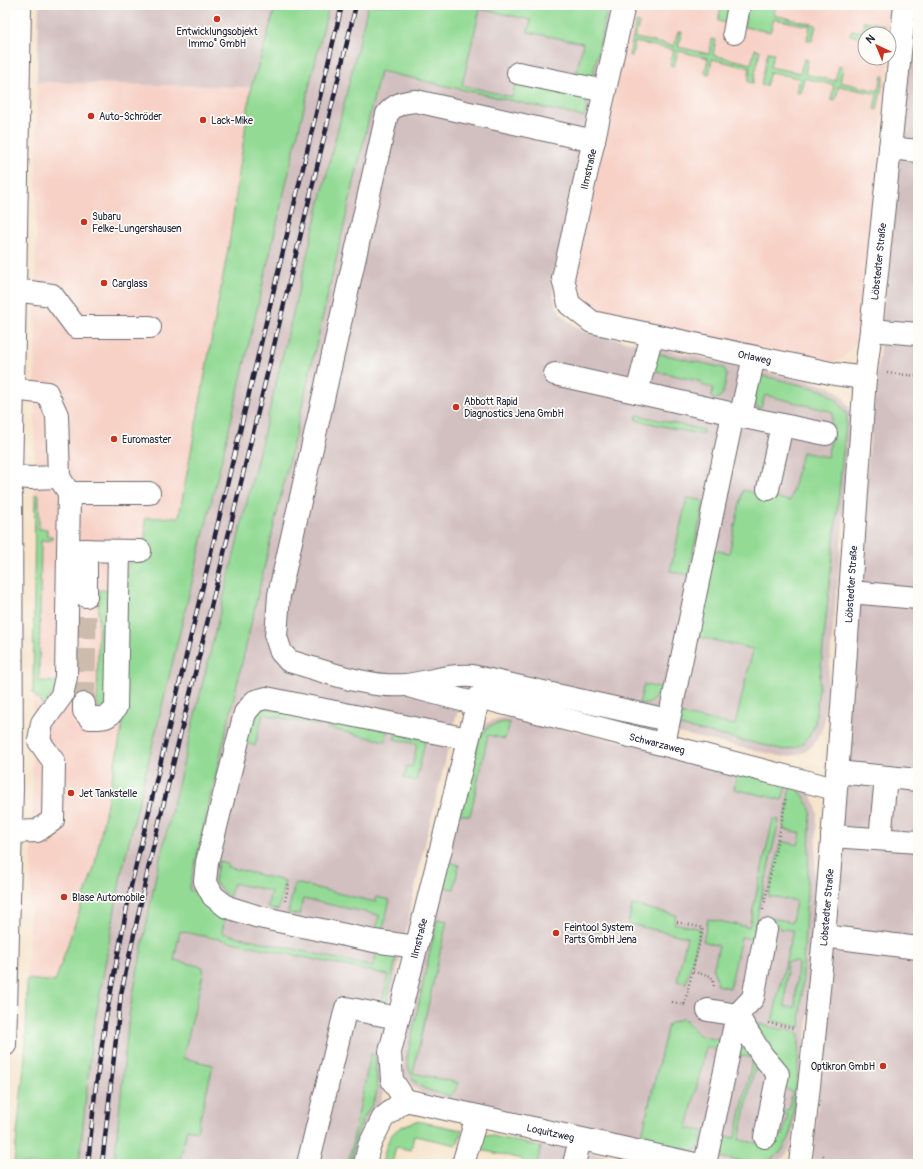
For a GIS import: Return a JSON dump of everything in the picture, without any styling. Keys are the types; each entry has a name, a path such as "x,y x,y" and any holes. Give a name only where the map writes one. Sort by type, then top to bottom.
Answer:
{"street":[{"path":"5,1045 11,832 8,477 13,389 16,290 20,5"},
{"name":"Ilmstraße","path":"592,322 569,304 563,278 624,5"},
{"path":"734,33 739,5"},
{"name":"Löbstedter Straße","path":"800,1164 814,1048 824,936 865,378 905,5"},
{"path":"518,73 605,91"},
{"path":"594,141 416,101 398,104 392,107 387,114 279,595 276,637 280,652 289,661 366,682 405,685 461,675 472,676 668,720"},
{"path":"890,148 918,151"},
{"path":"16,290 52,296 76,327 150,327"},
{"name":"Orlaweg","path":"592,322 835,374 865,378"},
{"path":"871,330 918,334"},
{"path":"637,392 652,334"},
{"path":"663,745 721,477 733,414 747,355"},
{"path":"556,374 826,434"},
{"path":"13,389 47,393 57,415 64,485 86,596"},
{"path":"768,489 782,425"},
{"path":"8,477 64,485 149,493"},
{"path":"77,550 129,551 116,708 112,714 105,718 90,718 84,711 84,704"},
{"path":"11,832 37,831 53,820 54,762 39,741 42,722 62,695 66,677 77,550"},
{"path":"850,592 918,598"},
{"name":"Schwarzaweg","path":"405,685 663,745 836,780 886,777 918,780"},
{"path":"416,947 374,941 258,917 227,907 213,896 205,881 207,862 245,712 255,701 266,698 468,739"},
{"name":"Ilmstraße","path":"405,1100 392,1080 390,1052 478,701"},
{"path":"11,739 39,741"},
{"path":"880,839 886,777"},
{"path":"832,836 918,842"},
{"path":"705,1164 737,1014 753,998 766,930"},
{"path":"824,936 918,948"},
{"path":"308,1164 346,1008 398,1018"},
{"path":"708,1010 737,1014"},
{"path":"737,1014 762,1055 778,1074 765,1136"},
{"path":"365,1164 369,1146 383,1118 405,1100"},
{"name":"Loquitzweg","path":"405,1100 696,1164"},
{"path":"463,1164 477,1116"},
{"path":"574,1164 580,1139"}],"path":[{"path":"865,378 890,372 918,376"},
{"path":"766,930 760,920 786,795"},
{"path":"677,922 703,928 684,1005"},
{"path":"693,972 711,976 714,984 708,1010"},
{"path":"737,1014 771,1024 798,1029"}],"shaded area":[{"path":"39,5 276,5 251,87 37,82"},
{"path":"329,5 368,5 156,875 129,1015 114,1164 79,1164 92,1038 121,875 231,421"},
{"path":"395,5 614,5 553,281 553,293 556,305 561,314 568,321 581,330 589,333 812,382 830,387 845,400 852,416 852,428 824,724 818,739 805,752 784,757 514,696 463,705 458,711 455,721 422,856 381,1047 383,1091 381,1101 367,1123 363,1134 357,1164 159,1164 174,960"},
{"path":"634,5 895,5 893,26 857,26 857,66 888,66 859,340 842,359 832,362 600,315 586,305 580,298 575,281 576,269"},
{"path":"915,5 918,5 918,1164 814,1164 813,1156 826,1021 857,570"},
{"path":"37,82 251,87 230,238 179,517 123,723 94,868 55,983 27,979 32,863"},
{"name":"Feintool System Parts GmbH Jena","path":"512,717 785,778 807,790 812,797 816,805 817,813 808,1019 792,1145 785,1156 778,1162 773,1164 734,1164 440,1099 423,1094 405,1077 403,1069 403,1050 444,861 480,728 488,722 500,718"},
{"path":"542,1142 645,1164 537,1164"}],"green space":[{"path":"276,5 329,5 231,421 121,875 92,1038 79,1164 14,1164 26,1045 27,979 55,982 94,868 123,723 119,723 122,694 128,562 146,562 145,518 179,517 230,238 251,87"},
{"path":"368,5 608,5 592,80 576,76 583,43 528,32 531,20 480,9 462,85 512,97 516,82 589,95 584,117 380,71 189,890 198,892 206,907 225,916 222,933 373,967 377,952 393,953 396,958 386,1007 381,1006 388,975 180,931 174,960 203,967 203,974 183,1058 213,1065 197,1131 187,1129 179,1164 114,1164 129,1015 156,875"},
{"path":"718,5 730,5 726,23 718,21 721,6"},
{"path":"746,5 776,5 774,15 816,25 812,41 807,40 810,26 774,19 770,32 744,27"},
{"path":"864,21 884,25 884,26 863,26"},
{"path":"636,22 639,23 635,38 674,46 678,32 682,32 678,47 709,54 712,39 716,40 713,55 751,64 755,49 760,50 753,83 748,82 750,68 712,59 709,74 705,73 708,58 678,51 674,66 670,65 674,50 635,42 632,56 629,56"},
{"path":"852,30 857,31 857,36 850,35"},
{"path":"768,52 774,53 770,67 800,73 804,59 808,60 805,74 835,81 839,66 843,68 840,82 878,91 882,76 884,76 877,110 874,109 877,94 839,86 835,101 831,100 834,85 804,78 800,93 796,92 799,78 770,72 766,86 761,85"},
{"path":"656,353 724,368 727,375 723,393 720,397 715,399 711,398 713,388 701,385 702,382 648,369"},
{"path":"759,375 822,390 837,400 847,415 815,725 804,742 796,747 785,750 675,725 678,714 735,725 753,649 695,636 713,550 729,553 743,490 790,501 802,452 827,457 834,426 831,425 833,412 765,395 761,408 757,407 753,402"},
{"path":"637,415 703,430 702,435 636,420"},
{"path":"35,495 39,495 39,529 47,529 47,536 52,536 52,540 41,541 39,681 61,682 44,706 33,693"},
{"path":"687,498 701,500 704,503 688,575 670,571"},
{"path":"99,590 112,590 110,708 97,708"},
{"path":"644,684 663,689 662,692 648,704 639,704"},
{"path":"261,708 322,717 319,726 263,714 255,746 245,742 252,716"},
{"path":"330,717 388,731 385,741 327,728"},
{"path":"504,722 510,723 505,739 488,735 470,816 460,814 479,738 489,726"},
{"path":"396,734 422,738 425,742 416,781 404,778 407,766 412,767 417,744 394,739"},
{"path":"737,772 787,783 782,800 734,789"},
{"path":"791,784 798,789 811,811 800,1027 772,1021 793,930 780,929 776,923 764,921 765,917 792,922 796,901 768,896 781,841 798,845 801,833 783,829 789,802 787,802","holes":["787,962 798,962 795,1007 785,1007"]},
{"path":"773,819 779,820 752,939 741,937 730,988 716,985 717,980 713,970 719,946 703,941 708,919 749,927"},
{"path":"219,861 228,864 227,867 285,881 278,910 267,908 271,891 233,883 229,898 214,881"},
{"path":"449,862 459,865 454,889 444,887"},
{"path":"295,883 375,902 377,897 390,900 382,933 376,932 379,915 303,899 299,915 288,913"},
{"path":"632,905 676,915 674,923 701,929 686,983 677,981 687,937 628,924"},
{"path":"437,919 447,921 413,1073 458,1083 457,1088 450,1096 420,1086 412,1076 407,1058"},
{"path":"683,1018 700,1036 723,1041 721,1050 706,1047 687,1128 703,1131 701,1143 694,1151 641,1139 668,1024"},
{"path":"758,1024 799,1033 798,1071 790,1136 781,1152 770,1160 758,1164 716,1156 720,1135 735,1138 753,1058 738,1055 739,1049 746,1048 770,1072 754,1070 739,1140 773,1146 776,1133 783,1135 788,1115 781,1114 782,1110 789,1110 792,1092 786,1089 760,1043"},
{"path":"371,1053 375,1056 377,1082 376,1095 359,1129 354,1144 351,1164 348,1164"},
{"path":"417,1121 462,1130 457,1145 414,1136 411,1150 396,1147 392,1164 382,1164 388,1141 395,1131"},
{"path":"480,1133 541,1147 537,1164 521,1164 522,1159 476,1149"}],"tunnel":[{"path":"84,704 86,596"}],"railway":[{"path":"88,1164 95,1093 106,1017 131,886 342,5"},
{"path":"102,1164 121,994 151,856 356,5"}],"place":[{"name":"Entwicklungsobjekt Immo⁵ GmbH","path":"217,19"},
{"name":"Auto-Schröder","path":"91,116"},
{"name":"Lack-Mike","path":"203,120"},
{"name":"Subaru Felke-Lungershausen","path":"84,222"},
{"name":"Carglass","path":"104,283"},
{"name":"Abbott Rapid Diagnostics Jena GmbH","path":"456,407"},
{"name":"Euromaster","path":"114,439"},
{"name":"Jet Tankstelle","path":"71,793"},
{"name":"Blase Automobile","path":"64,897"},
{"name":"Feintool System Parts GmbH Jena","path":"556,933"},
{"name":"Optikron GmbH","path":"883,1066"}]}
